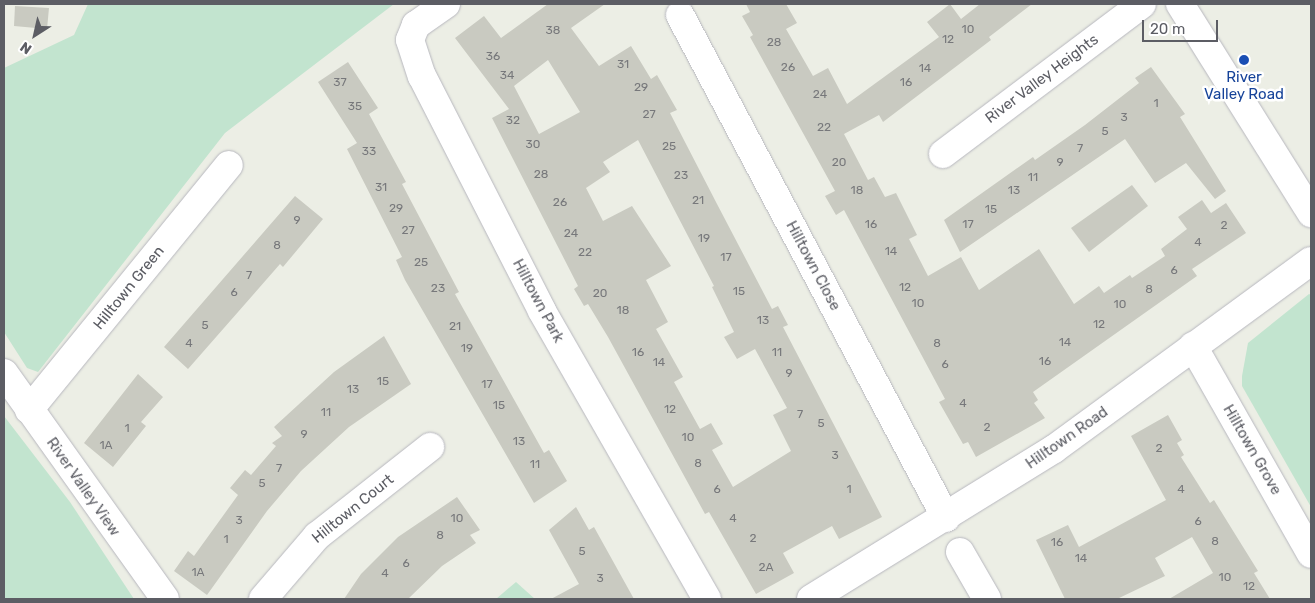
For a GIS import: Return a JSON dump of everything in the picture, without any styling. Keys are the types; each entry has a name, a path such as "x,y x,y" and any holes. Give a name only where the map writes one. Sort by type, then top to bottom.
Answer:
{"street":[{"name":"Hilltown Park","path":"446,4 416,25 410,40 422,76 542,311 707,599"},
{"name":"River Valley Heights","path":"943,154 1142,4"},
{"path":"1180,4 1311,213"},
{"name":"Hilltown Close","path":"680,15 946,518"},
{"name":"Hilltown Green","path":"28,410 229,165"},
{"name":"Hilltown Road","path":"811,599 946,518 1054,449 1311,261"},
{"name":"Hilltown Grove","path":"1193,346 1311,554"},
{"name":"River Valley View","path":"4,373 28,410 165,599"},
{"name":"Hilltown Court","path":"263,599 317,536 430,448"},
{"path":"960,552 987,599"}],"green space":[{"path":"88,4 394,4 225,133 38,372 27,368 4,332 4,68 74,35"},
{"path":"1309,294 1311,295 1311,507 1242,386 1248,343"},
{"path":"4,416 70,502 134,599 4,599"},
{"path":"516,582 535,599 496,599"}],"building":[{"path":"548,4 605,4 571,28 599,66 631,46 651,79 657,75 677,110 670,113 772,309 778,306 788,325 783,327 882,517 839,539 832,526 783,553 794,573 756,594 709,512 705,514 608,337 588,304 584,306 574,289 578,286 492,118 509,109 455,38 484,16 501,38","holes":["548,60 580,112 539,134 514,86","638,140 714,286 712,287 734,332 724,337 737,359 755,349 787,408 773,415 791,451 733,487 712,450 723,444 711,423 700,429 674,382 683,377 656,329 668,322 646,280 671,266 632,206 603,221 586,188 610,172 603,162"]},
{"path":"746,4 786,4 797,23 786,29 813,76 828,68 847,104 939,37 927,22 950,4 961,19 980,4 1032,4 989,37 991,40 883,122 879,115 844,134 868,180 874,177 885,197 896,193 917,235 909,239 928,276 961,257 979,290 1039,249 1074,304 1099,286 1104,293 1130,275 1132,278 1165,256 1161,249 1187,229 1178,217 1202,200 1211,213 1226,203 1246,233 1192,269 1197,276 1033,392 1038,400 1034,403 1045,418 976,457 968,442 963,444 939,402 945,399 844,210 836,215 825,196 835,191 750,37 753,35 742,16 750,12"},
{"path":"15,6 49,8 47,29 14,26"},
{"path":"348,62 378,108 369,114 406,182 402,184 459,292 455,294 544,453 549,450 567,481 534,503 405,280 396,260 402,257 347,149 357,143 318,82"},
{"path":"1151,67 1185,114 1180,117 1226,191 1215,199 1186,163 1155,183 1125,139 960,252 944,220 1033,157 1035,160 1085,125 1139,83 1135,78"},
{"path":"1132,185 1148,206 1089,252 1071,228"},
{"path":"295,196 323,219 283,267 280,264 188,369 164,347"},
{"path":"384,336 411,384 349,427 301,471 267,511 207,595 174,571 188,551 194,556 238,495 230,488 245,470 251,475 276,446 272,443 282,436 274,427 334,372"},
{"path":"138,374 163,397 141,422 146,426 113,467 84,443"},
{"path":"1168,415 1182,440 1177,443 1184,455 1181,457 1210,503 1214,500 1258,571 1254,573 1270,599 1169,599 1213,573 1192,537 1155,558 1165,576 1117,599 1065,599 1036,540 1068,525 1079,547 1166,500 1131,436"},
{"path":"457,497 480,530 470,535 476,543 442,566 408,599 344,599 361,574 398,537"},
{"path":"576,507 589,530 594,527 634,599 551,599 579,584 549,530"}],"place":[{"name":"River Valley Road","path":"1244,60"}]}
